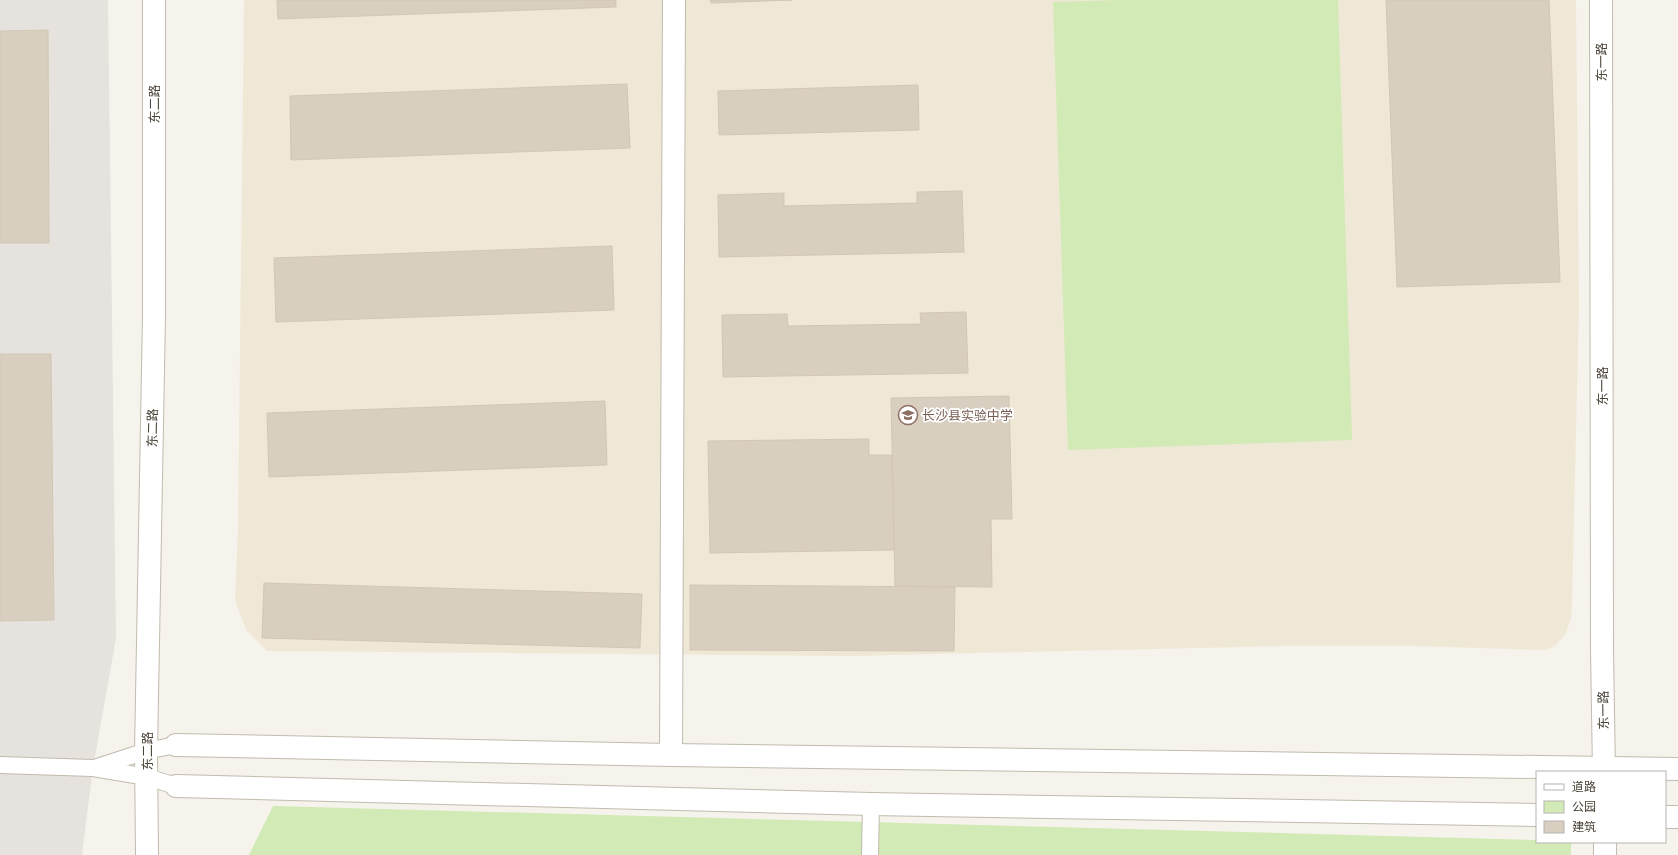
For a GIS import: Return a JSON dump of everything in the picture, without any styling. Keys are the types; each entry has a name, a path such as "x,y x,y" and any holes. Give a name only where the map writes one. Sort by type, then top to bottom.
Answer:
{"street":[{"name":"东二路","path":"147,855 146,751 154,315 154,0"},
{"path":"671,755 674,0"},
{"name":"东一路","path":"1601,0 1602,642 1604,770"},
{"path":"176,745 671,755 1604,770 1678,769"},
{"path":"176,786 871,804 1536,815"},
{"path":"1666,817 1678,817"},
{"path":"1605,843 1605,855"}],"lane":[{"path":"93,768 146,751 176,745"},
{"path":"0,765 93,768 147,777 176,786"},
{"path":"870,855 871,804"}],"shaded area":[{"path":"0,0 108,0 116,638 93,768 82,855 0,855"},
{"name":"长沙县实验中学","path":"244,0 1576,0 1579,305 1572,603 1571,619 1565,635 1555,646 1546,650 1416,646 1280,646 851,656 267,651 246,630 235,600 238,527"}],"green space":[{"path":"1120,0 1338,0 1352,440 1068,450 1053,2"},
{"path":"273,806 1536,840 1536,843 1571,843 1571,855 249,855"}],"building":[{"path":"277,0 616,0 616,7 278,19"},
{"path":"710,0 792,0 711,3"},
{"path":"1386,0 1549,0 1560,282 1397,287"},
{"path":"48,30 49,243 0,243 0,31"},
{"path":"627,84 630,148 291,160 290,96"},
{"path":"918,85 919,130 719,135 718,91"},
{"path":"962,191 964,252 719,257 718,195 784,193 784,206 917,203 917,192"},
{"path":"612,246 614,310 276,322 274,258"},
{"path":"966,312 968,373 723,377 722,315 787,314 788,326 921,324 920,313"},
{"path":"0,354 51,354 54,620 0,621"},
{"path":"1009,396 1012,519 991,519 992,587 895,586 891,398"},
{"path":"605,401 607,465 269,477 267,413"},
{"path":"869,439 869,455 892,455 894,550 710,553 708,441"},
{"path":"264,583 642,594 640,648 262,638"},
{"path":"690,585 955,587 954,651 690,650"}],"place":[{"name":"长沙县实验中学","path":"908,415"}]}
